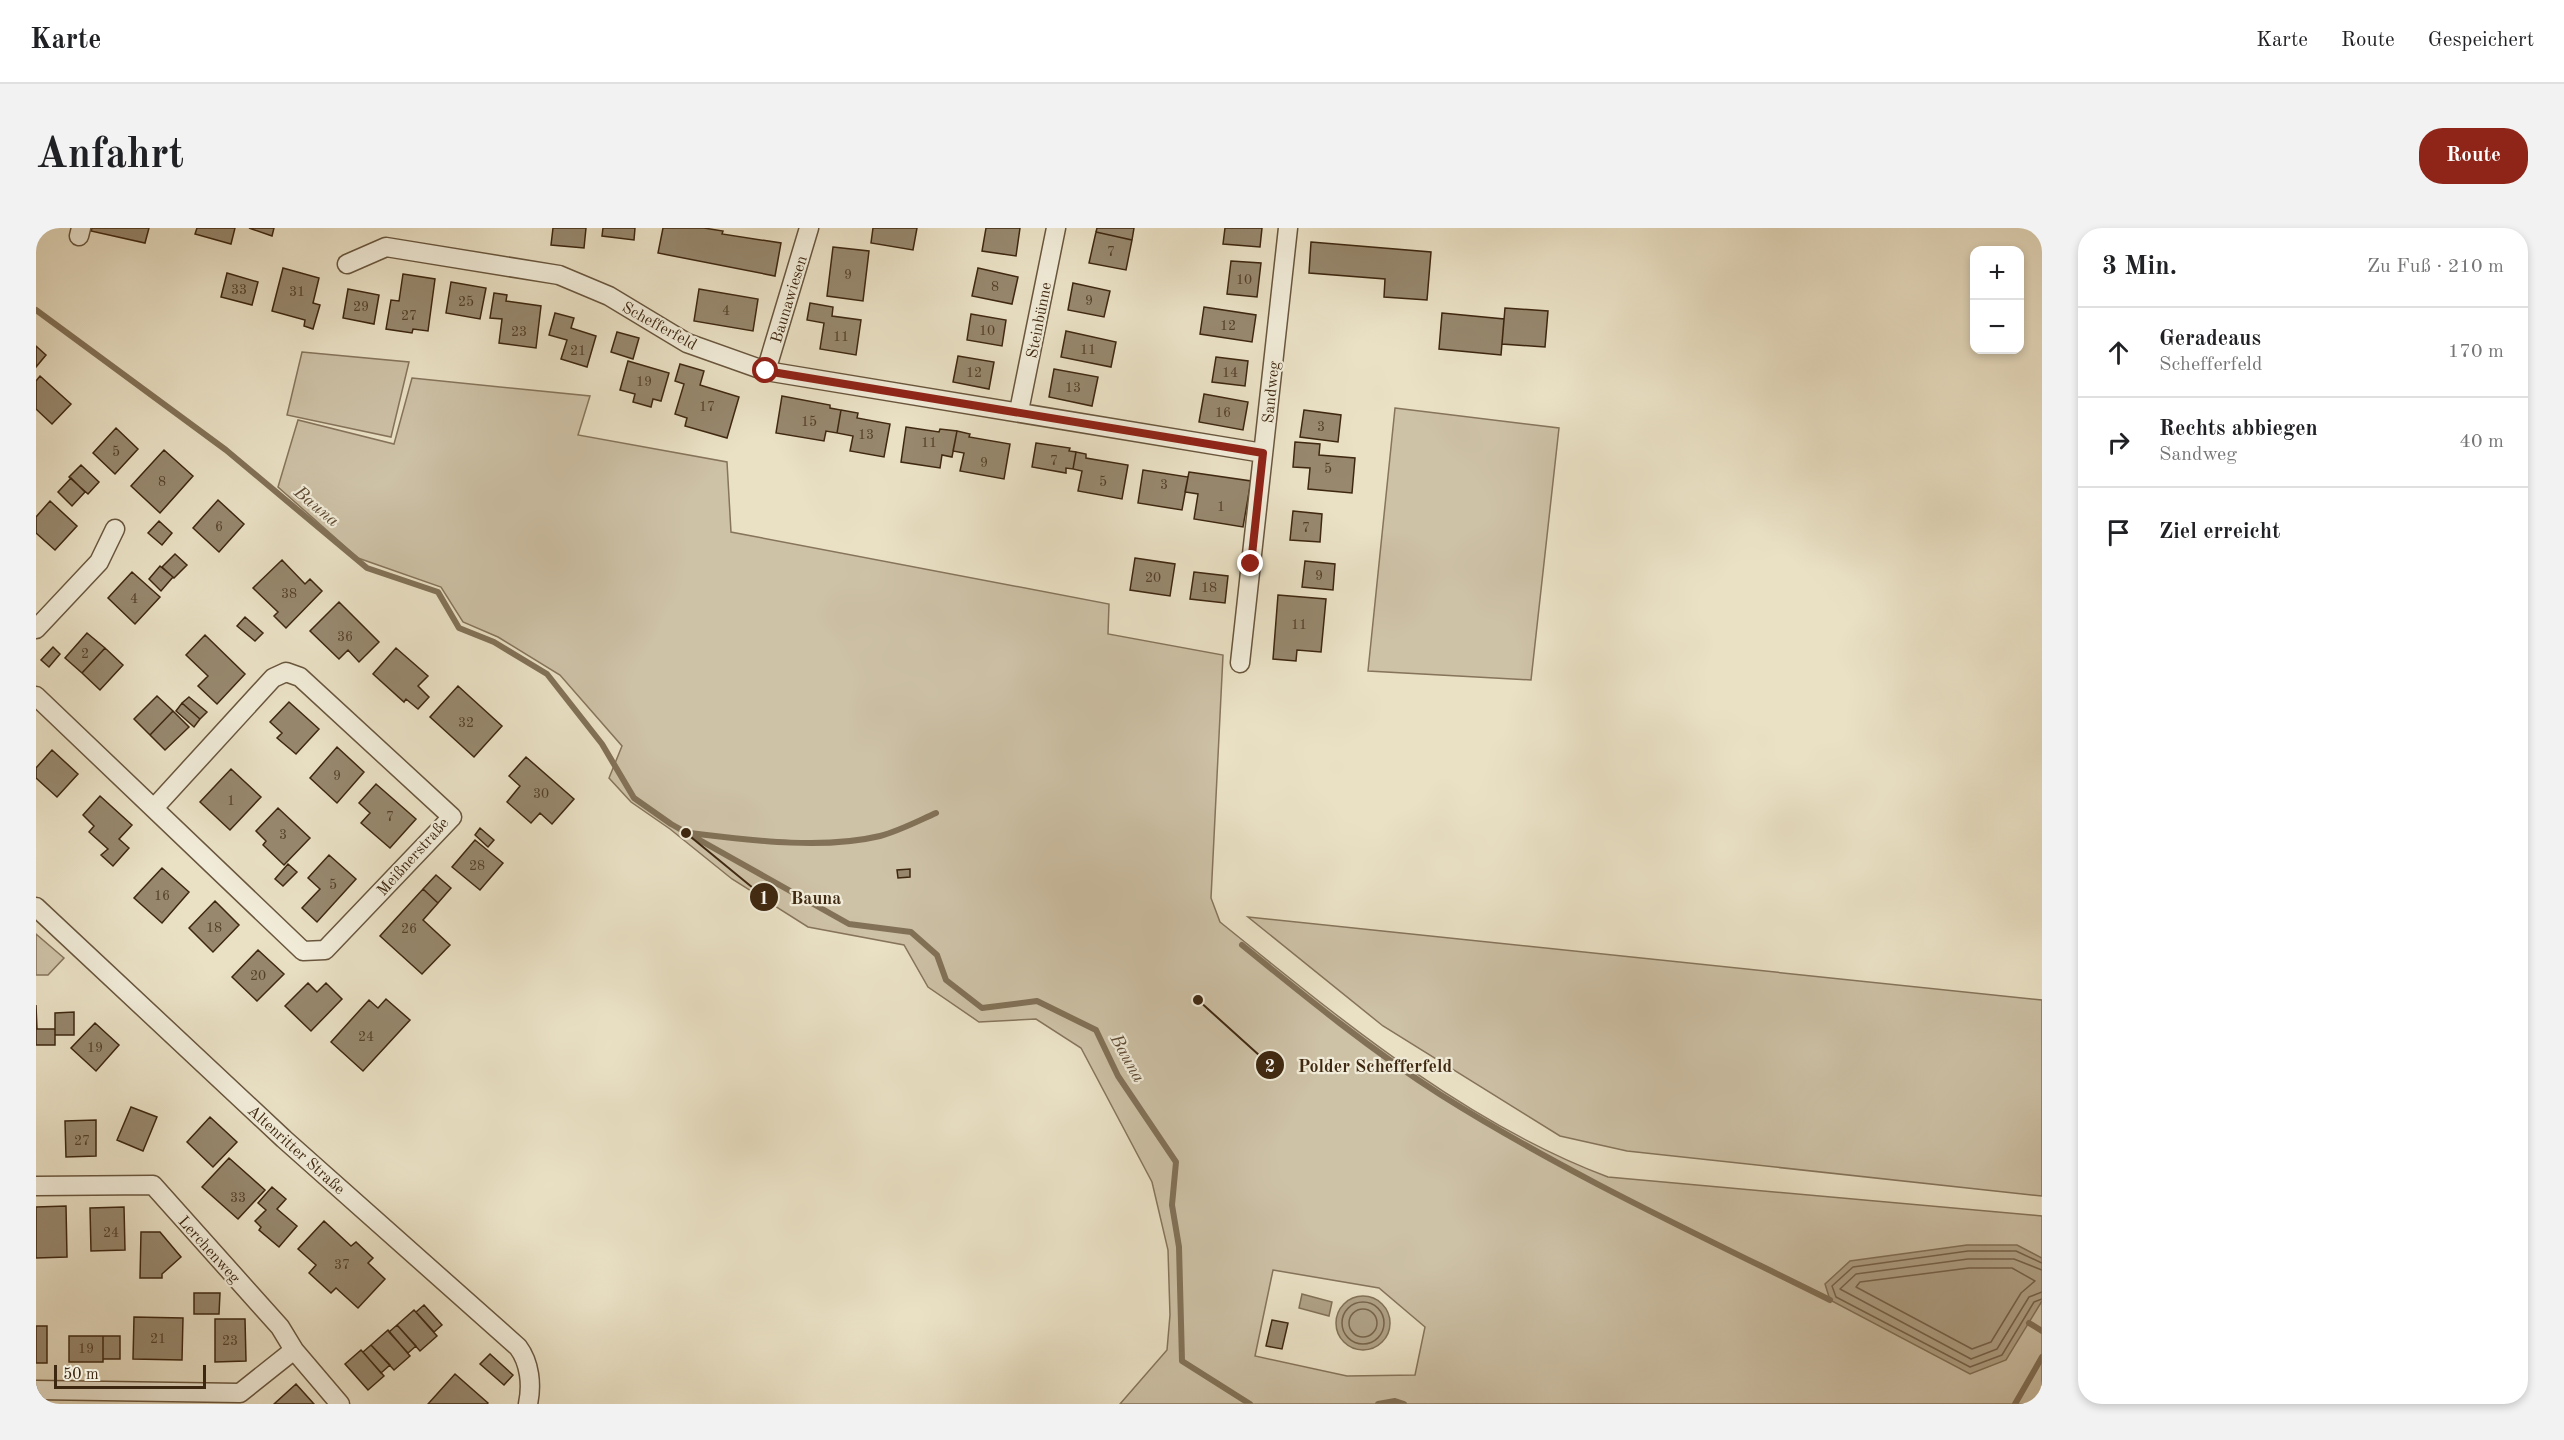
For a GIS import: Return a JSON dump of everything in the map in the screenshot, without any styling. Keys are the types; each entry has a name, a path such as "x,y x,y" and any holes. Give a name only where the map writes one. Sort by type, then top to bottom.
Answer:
{"street":[{"name":"Baunawiesen","path":"766,371 809,228"},
{"name":"Steinbünne","path":"1019,411 1056,228"},
{"name":"Sandweg","path":"1240,663 1288,228"},
{"name":"Schefferfeld","path":"346,264 386,247 559,275 609,296 687,343 766,371 1263,453"},
{"path":"36,629 99,562 115,529"},
{"name":"Meißnerstraße","path":"36,696 303,951 325,950 452,817 300,677 286,672 273,678 154,808"},
{"name":"Altenritter Straße","path":"36,907 285,1139 518,1347 525,1356 530,1380 528,1404"},
{"name":"Lerchenweg","path":"36,1186 153,1185 280,1327 294,1350 340,1404"},
{"path":"36,1390 240,1393 294,1350"}],"shaded area":[{"path":"302,352 409,362 391,437 287,415"},
{"path":"412,378 590,396 578,435 727,462 731,532 1109,604 1108,634 1223,655 1211,898 1220,922 1357,1031 1453,1098 1503,1128 1608,1177 2042,1216 2042,1404 1120,1404 1167,1350 1170,1315 1168,1250 1152,1182 1081,1048 1036,1019 979,1022 928,987 904,945 808,927 732,879 670,829 631,802 609,778 622,746 560,675 498,637 463,622 441,587 358,558 278,487 298,420 394,444","holes":["1273,1270 1379,1288 1425,1327 1415,1375 1347,1376 1255,1356"]},
{"path":"1395,408 1559,428 1531,680 1368,671"},
{"path":"1248,917 2042,1000 2042,1196 1627,1151 1560,1136 1383,1026"},
{"path":"36,934 64,958 48,975 36,975"}],"water":[{"path":"1967,1245 2017,1245 2042,1258 2042,1301 2006,1360 1970,1374 1830,1300 1825,1284 1850,1261"},
{"path":"1302,1294 1332,1302 1329,1316 1299,1308"},
{"path":"1358,1296 1368,1296 1378,1300 1386,1308 1390,1323 1386,1338 1378,1346 1368,1350 1358,1350 1348,1346 1340,1338 1336,1328 1336,1318 1340,1308 1348,1300"}],"building":[{"path":"92,228 149,228 145,243 91,231"},
{"path":"197,228 235,228 231,244 195,234"},
{"path":"249,228 274,228 272,236"},
{"path":"553,228 586,228 584,248 551,245"},
{"path":"603,228 635,228 634,240 602,236"},
{"path":"663,228 704,228 723,231 722,234 781,243 775,276 658,253"},
{"path":"873,228 917,228 913,250 871,243"},
{"path":"986,228 1020,228 1016,256 982,251"},
{"path":"1097,228 1134,228 1132,240 1096,232"},
{"path":"1225,228 1262,228 1260,247 1223,244"},
{"path":"1096,232 1132,240 1126,270 1089,263"},
{"path":"1311,242 1431,252 1427,300 1384,297 1385,279 1309,273"},
{"path":"833,247 869,251 863,301 827,296"},
{"path":"1231,261 1261,263 1257,297 1227,294"},
{"path":"283,268 319,278 313,303 320,305 313,329 304,326 305,320 272,311"},
{"path":"978,268 1018,277 1012,304 972,296"},
{"path":"227,273 258,282 252,305 221,297"},
{"path":"403,274 435,279 428,331 413,329 412,333 386,329 391,300 399,301"},
{"path":"451,282 486,288 480,319 446,313"},
{"path":"1073,283 1110,291 1104,317 1068,310"},
{"path":"348,289 379,295 374,324 343,318"},
{"path":"699,289 758,299 753,331 694,321"},
{"path":"494,293 507,295 506,301 541,306 536,348 499,343 502,319 490,318"},
{"path":"810,303 833,307 832,316 861,320 856,355 820,349 824,323 807,320"},
{"path":"1204,307 1256,315 1252,342 1200,334"},
{"path":"1505,308 1548,311 1545,347 1502,344"},
{"path":"555,313 574,318 571,328 596,336 587,367 561,359 567,340 549,335"},
{"path":"1442,313 1504,319 1501,355 1439,349"},
{"path":"971,314 1006,320 1002,346 967,340"},
{"path":"1066,331 1116,342 1111,367 1061,357"},
{"path":"617,332 639,338 633,359 611,352"},
{"path":"36,346 46,355 36,367"},
{"path":"958,356 994,362 989,389 953,382"},
{"path":"1216,357 1248,361 1245,386 1212,382"},
{"path":"628,361 669,373 661,401 653,399 651,407 633,402 635,394 620,390"},
{"path":"680,364 704,371 700,385 739,397 727,438 685,426 687,418 675,414 684,384 675,381"},
{"path":"1054,369 1098,377 1092,406 1049,397"},
{"path":"40,376 71,404 52,424 36,409 36,381"},
{"path":"1204,394 1248,402 1243,430 1199,422"},
{"path":"782,396 830,405 830,408 841,410 837,433 826,431 824,441 776,433"},
{"path":"841,410 858,413 857,418 890,424 884,457 850,451 853,436 837,433"},
{"path":"1304,410 1341,415 1338,442 1300,437"},
{"path":"906,427 939,432 940,429 957,431 952,457 942,455 940,468 901,462"},
{"path":"116,428 138,449 115,474 93,453"},
{"path":"957,431 970,434 969,437 1010,444 1004,479 960,471 964,453 953,451"},
{"path":"1295,442 1320,444 1319,455 1355,458 1352,493 1308,489 1310,468 1293,467"},
{"path":"1036,443 1070,448 1069,451 1076,452 1073,469 1066,468 1066,473 1032,467"},
{"path":"164,450 193,476 160,513 131,486"},
{"path":"1076,452 1086,454 1086,458 1128,465 1122,499 1078,491 1082,471 1073,469"},
{"path":"81,465 99,482 88,494 69,477"},
{"path":"1143,470 1188,477 1182,510 1138,503"},
{"path":"1189,472 1251,481 1243,527 1194,519 1198,494 1185,492"},
{"path":"71,478 85,492 72,506 58,492"},
{"path":"218,500 244,524 219,552 193,528"},
{"path":"50,501 77,526 55,550 36,533 36,517"},
{"path":"1293,511 1322,514 1320,542 1290,540"},
{"path":"159,521 172,533 162,545 148,533"},
{"path":"175,554 187,565 174,578 162,567"},
{"path":"1135,558 1175,564 1170,596 1130,590"},
{"path":"282,560 305,584 310,579 322,591 286,628 274,616 278,612 253,588"},
{"path":"1305,561 1335,564 1333,590 1302,587"},
{"path":"160,566 173,577 161,591 149,579"},
{"path":"132,572 160,597 135,624 108,598"},
{"path":"1194,572 1228,576 1225,603 1190,599"},
{"path":"1278,595 1326,599 1321,652 1297,650 1296,661 1273,659"},
{"path":"339,602 379,642 359,662 348,650 339,659 310,631"},
{"path":"245,617 263,633 255,641 237,626"},
{"path":"87,633 105,648 82,673 65,658"},
{"path":"205,635 245,674 217,704 198,686 208,676 186,655"},
{"path":"53,647 60,654 49,667 41,660"},
{"path":"105,648 123,665 100,690 82,673"},
{"path":"396,648 428,676 418,686 429,697 418,709 406,699 404,702 373,674"},
{"path":"458,686 502,726 474,757 430,717"},
{"path":"157,696 173,711 150,735 134,719"},
{"path":"189,697 207,712 200,719 182,703"},
{"path":"289,702 319,729 296,754 277,738 282,733 270,722"},
{"path":"182,703 200,719 194,727 176,711"},
{"path":"173,711 189,727 165,750 150,735"},
{"path":"337,747 364,772 337,803 310,778"},
{"path":"52,750 78,774 57,797 36,778 36,768"},
{"path":"526,757 574,799 552,824 540,813 531,823 507,802 520,786 509,776"},
{"path":"231,769 261,797 230,830 200,802"},
{"path":"376,784 416,819 390,848 361,823 370,813 359,803"},
{"path":"100,796 132,825 119,839 129,848 113,866 101,855 108,849 89,832 94,826 83,815"},
{"path":"278,808 310,838 284,865 263,845 266,841 256,831"},
{"path":"480,828 494,840 488,847 475,835"},
{"path":"475,840 503,863 480,890 452,867"},
{"path":"329,855 356,879 317,922 302,908 320,889 308,878"},
{"path":"288,864 297,872 283,886 275,879"},
{"path":"162,868 189,892 162,923 134,898"},
{"path":"910,869 910,877 898,878 897,870"},
{"path":"436,875 451,888 438,903 423,889"},
{"path":"423,889 438,903 423,920 450,945 422,974 380,936"},
{"path":"215,901 239,925 213,952 189,928"},
{"path":"258,950 284,974 257,1001 232,977"},
{"path":"308,983 317,992 326,983 342,999 311,1031 285,1006"},
{"path":"386,999 410,1020 363,1071 331,1042 369,1000 378,1008"},
{"path":"36,1005 37,1029 55,1029 55,1045 36,1045"},
{"path":"74,1012 74,1035 55,1035 55,1013"},
{"path":"95,1023 119,1045 96,1071 71,1048"},
{"path":"131,1107 157,1117 143,1151 117,1140"},
{"path":"210,1117 237,1142 213,1167 187,1142"},
{"path":"96,1120 96,1156 66,1157 65,1121"},
{"path":"229,1158 265,1190 238,1219 202,1187"},
{"path":"272,1187 286,1199 277,1209 297,1226 279,1247 259,1230 261,1227 255,1221 266,1210 258,1203"},
{"path":"66,1206 67,1257 36,1258 36,1207"},
{"path":"124,1207 125,1250 91,1251 90,1208"},
{"path":"324,1221 351,1246 356,1242 373,1258 368,1263 385,1279 358,1308 336,1288 331,1293 309,1273 316,1265 298,1249"},
{"path":"141,1232 160,1232 181,1257 162,1274 162,1278 140,1278"},
{"path":"194,1293 220,1293 219,1314 194,1314"},
{"path":"424,1305 442,1325 434,1332 416,1312"},
{"path":"414,1310 437,1336 420,1351 397,1325"},
{"path":"134,1317 183,1318 182,1360 133,1359"},
{"path":"215,1319 245,1319 246,1361 215,1362"},
{"path":"1272,1320 1288,1323 1282,1349 1266,1346"},
{"path":"397,1325 416,1346 408,1353 389,1332"},
{"path":"36,1326 47,1326 47,1363 36,1363"},
{"path":"388,1330 410,1356 394,1370 371,1345"},
{"path":"69,1336 103,1336 103,1362 69,1362"},
{"path":"103,1336 120,1336 120,1359 103,1359"},
{"path":"371,1345 390,1365 381,1373 363,1352"},
{"path":"361,1350 384,1376 368,1390 345,1364"},
{"path":"490,1354 513,1375 504,1385 480,1364"},
{"path":"455,1374 488,1403 428,1404"},
{"path":"296,1384 314,1404 274,1404"}],"waterway":[{"name":"Bauna","path":"36,310 226,450 367,568 438,592 459,628 494,642 547,674 602,744 634,798 671,824 849,924 911,932 937,955 946,980 982,1008 1037,1001 1096,1030 1118,1076 1176,1162 1172,1205 1179,1247 1182,1361 1250,1404"},
{"path":"690,833 785,842 834,842 880,836 936,813"},
{"path":"1242,945 1364,1042 1488,1124 1584,1177 1830,1300"},
{"path":"2029,1323 2042,1331"},
{"path":"2015,1404 2042,1357"},
{"name":"Bauna","path":"1378,1404 1395,1401 1404,1404"}],"place":[{"name":"Bauna","path":"686,833"},
{"name":"Polder Schefferfeld","path":"1198,1000"}],"route":[{"path":"766,371 1263,453 1251,564"}]}
